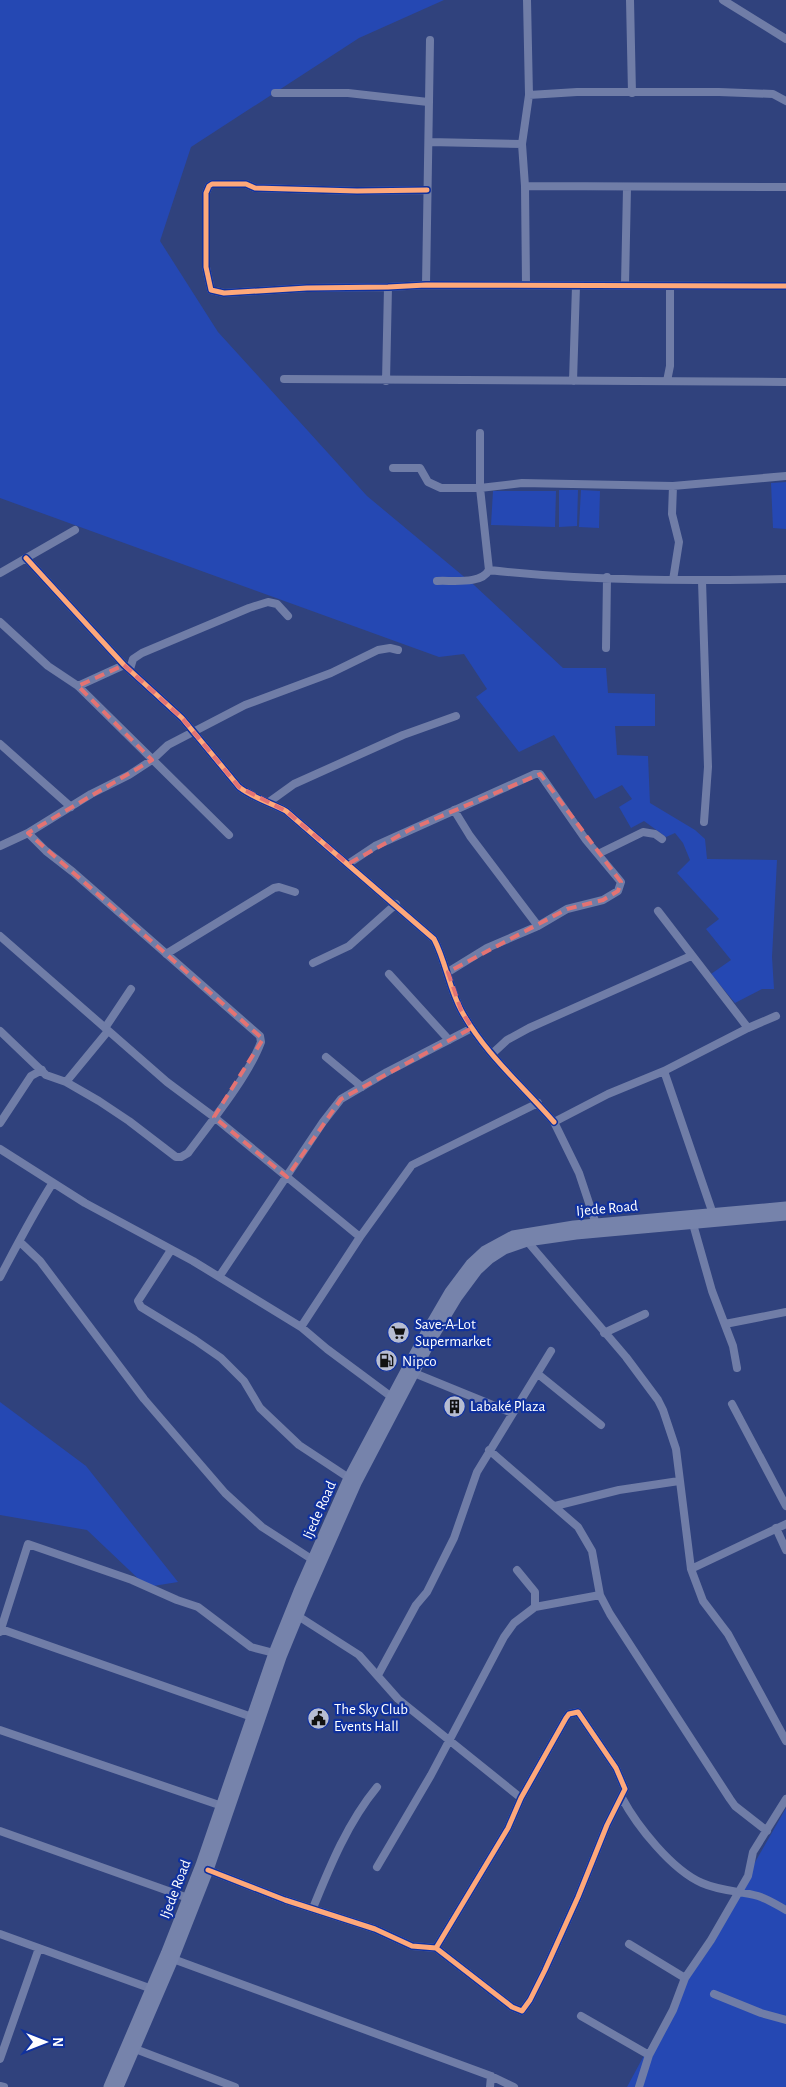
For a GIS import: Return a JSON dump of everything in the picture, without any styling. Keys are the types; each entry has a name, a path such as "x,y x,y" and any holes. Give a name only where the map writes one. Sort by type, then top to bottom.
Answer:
{"main road":[{"name":"Ijede Road","path":"118,2087 152,1989 222,1806 274,1652 313,1560 350,1478 425,1335 450,1292 471,1264 485,1251 513,1236 596,1224 786,1207"},
{"name":"Ijede Road","path":"109,2087 132,2048 173,1959 208,1870 278,1666 356,1483 456,1297 477,1270 490,1258 504,1249 527,1241 576,1234 786,1216"}],"street":[{"path":"526,284 525,186 522,144 529,95 527,0"},
{"path":"630,0 632,93"},
{"path":"723,0 786,39"},
{"path":"426,285 430,40"},
{"path":"529,95 577,92 719,92 785,96"},
{"path":"275,93 348,93 428,102"},
{"path":"429,142 522,144"},
{"path":"427,190 357,191 255,188 246,184 212,184 208,188 205,249 206,267 211,290 224,294 307,288 388,288 426,285 786,286"},
{"path":"525,186 627,188 786,187"},
{"path":"626,285 627,188"},
{"path":"573,381 576,286"},
{"path":"667,381 670,366 670,286"},
{"path":"386,381 388,288"},
{"path":"284,379 786,382"},
{"path":"437,581 477,579 487,574 489,570 480,488 480,433"},
{"path":"393,468 420,468 428,482 441,488 480,488 522,484 673,486 786,476"},
{"path":"673,486 672,514 679,542 674,580"},
{"path":"0,573 75,530"},
{"path":"26,558 127,667 171,705 239,787 250,795 286,811 396,904 434,939 461,1010 472,1028 554,1122 579,1173 596,1224"},
{"path":"489,570 558,576 702,581 786,579"},
{"path":"606,648 607,577"},
{"path":"702,581 708,767 704,822"},
{"path":"78,686 127,667 142,653 249,608 273,602 288,616"},
{"path":"0,622 48,666 78,686 229,835"},
{"path":"0,846 28,833 70,807 129,775 152,760 168,745 244,705 339,669 378,650 390,648 398,650"},
{"path":"269,802 294,784 403,735 456,716"},
{"path":"0,744 70,807"},
{"path":"348,864 375,846 535,774 540,774 598,854 621,882 618,891 603,900 567,909 538,926 487,948 448,972"},
{"path":"454,810 470,836 538,926"},
{"path":"598,854 643,832 655,834 662,839"},
{"path":"0,1031 46,1075 66,1082 129,1121 176,1157 181,1157 188,1153 214,1117 239,1082 261,1039 73,872 46,851 28,833"},
{"path":"166,954 274,888 296,892"},
{"path":"313,963 349,946 396,904"},
{"path":"658,911 748,1028"},
{"path":"0,936 167,1082 214,1117 360,1237"},
{"path":"493,1053 507,1040 529,1028 691,956"},
{"path":"389,974 449,1040"},
{"path":"66,1082 107,1029 131,989"},
{"path":"554,1122 608,1094 664,1071 748,1028 776,1016"},
{"path":"219,1277 333,1108 341,1099 472,1028"},
{"path":"326,1057 362,1087"},
{"path":"0,1123 31,1076 42,1070"},
{"path":"664,1071 713,1214"},
{"path":"301,1327 360,1237 412,1165 538,1103"},
{"path":"0,1149 85,1204 219,1277 301,1327 327,1349 393,1398"},
{"path":"0,1277 20,1242 30,1218 52,1184"},
{"path":"692,1224 712,1291 733,1346 737,1368"},
{"path":"527,1241 626,1357 658,1400 672,1435 691,1569 703,1601 728,1634 786,1741"},
{"path":"20,1242 40,1261 144,1399 225,1493 262,1527 313,1560"},
{"path":"171,1250 138,1302 140,1307 221,1358 244,1381 260,1408 299,1445 350,1478"},
{"path":"725,1324 786,1312"},
{"path":"604,1333 645,1314"},
{"path":"378,1675 416,1605 427,1592 454,1538 477,1472 551,1351"},
{"path":"414,1373 512,1413"},
{"path":"538,1374 601,1425"},
{"path":"732,1404 786,1506"},
{"path":"489,1450 578,1527 592,1551 600,1595 640,1661 735,1806 767,1831"},
{"path":"555,1506 619,1490 680,1481"},
{"path":"691,1569 786,1524"},
{"path":"776,1528 786,1550"},
{"path":"252,1717 1,1630 8,1600 28,1544 132,1580 198,1607 251,1647 274,1652"},
{"path":"517,1570 535,1592 535,1608"},
{"path":"377,1867 450,1739 504,1636 514,1623 535,1608 600,1595"},
{"path":"298,1616 359,1655 398,1698 521,1798"},
{"path":"208,1870 285,1900 375,1928 412,1946 436,1948 512,2006 522,2011 530,2000 545,1970 607,1825 625,1789 616,1768 578,1712 569,1714 521,1798 508,1828 436,1948"},
{"path":"0,1730 222,1806"},
{"path":"313,1908 330,1865 352,1823 377,1787"},
{"path":"622,1798 640,1827 688,1876 702,1883 761,1897 786,1910"},
{"path":"639,2087 649,2054 673,2010 685,1978 712,1940 748,1876 753,1852 786,1799"},
{"path":"0,1831 188,1898"},
{"path":"0,1934 152,1989"},
{"path":"629,1944 685,1978"},
{"path":"0,2059 39,1948"},
{"path":"173,1959 491,2076 514,2087"},
{"path":"714,1994 762,2013 786,2020"},
{"path":"581,2016 649,2054"},
{"path":"132,2048 235,2087"},
{"path":"490,2087 491,2076"},
{"path":"0,2086 4,2087"}],"highlighted area":[{"path":"124,665 182,718 239,787 286,811 348,864 411,829 540,774 621,882 618,891 603,900 567,909 448,972 461,1010 472,1028 341,1099 287,1177 214,1117 263,1039 28,833 152,760 78,686"}],"shaded area":[{"path":"0,0 444,0 359,38 191,147 160,241 218,332 367,496 474,585 563,668 606,668 608,693 655,694 655,726 615,726 617,755 648,756 650,803 695,830 705,839 707,859 777,860 772,957 774,989 762,989 735,1003 711,974 731,960 706,929 719,919 677,873 690,860 683,843 675,833 666,837 644,821 631,828 619,807 632,799 622,785 595,799 554,735 519,752 476,697 487,689 464,654 439,657 0,498"},
{"path":"786,482 786,529 773,528 771,483"},
{"path":"559,490 578,490 577,526 559,527"},
{"path":"581,490 600,491 599,528 579,527"},
{"path":"493,491 556,491 555,527 491,525"},
{"path":"0,1402 86,1466 178,1582 147,1587 87,1530 0,1515"},
{"path":"786,1808 786,2087 627,2087 641,2061"}],"cycle path":[{"path":"427,190 357,191 255,188 246,184 212,184 206,193 206,267 211,290 224,293 307,288 426,285 786,286"},
{"path":"26,558 124,665 182,718 239,787 286,811 434,939 457,1002 470,1026 504,1069 554,1122"},
{"path":"208,1870 285,1900 375,1929 412,1946 436,1948 512,2007 522,2011 530,2000 545,1970 578,1897 607,1825 625,1789 616,1768 578,1712 569,1714 566,1718 521,1798 508,1828 436,1948"}],"place":[{"name":"Save-A-Lot Supermarket","path":"399,1333"},
{"name":"Nipco","path":"386,1361"},
{"name":"Labaké Plaza","path":"454,1406"},
{"name":"The Sky Club Events Hall","path":"318,1718"}]}
